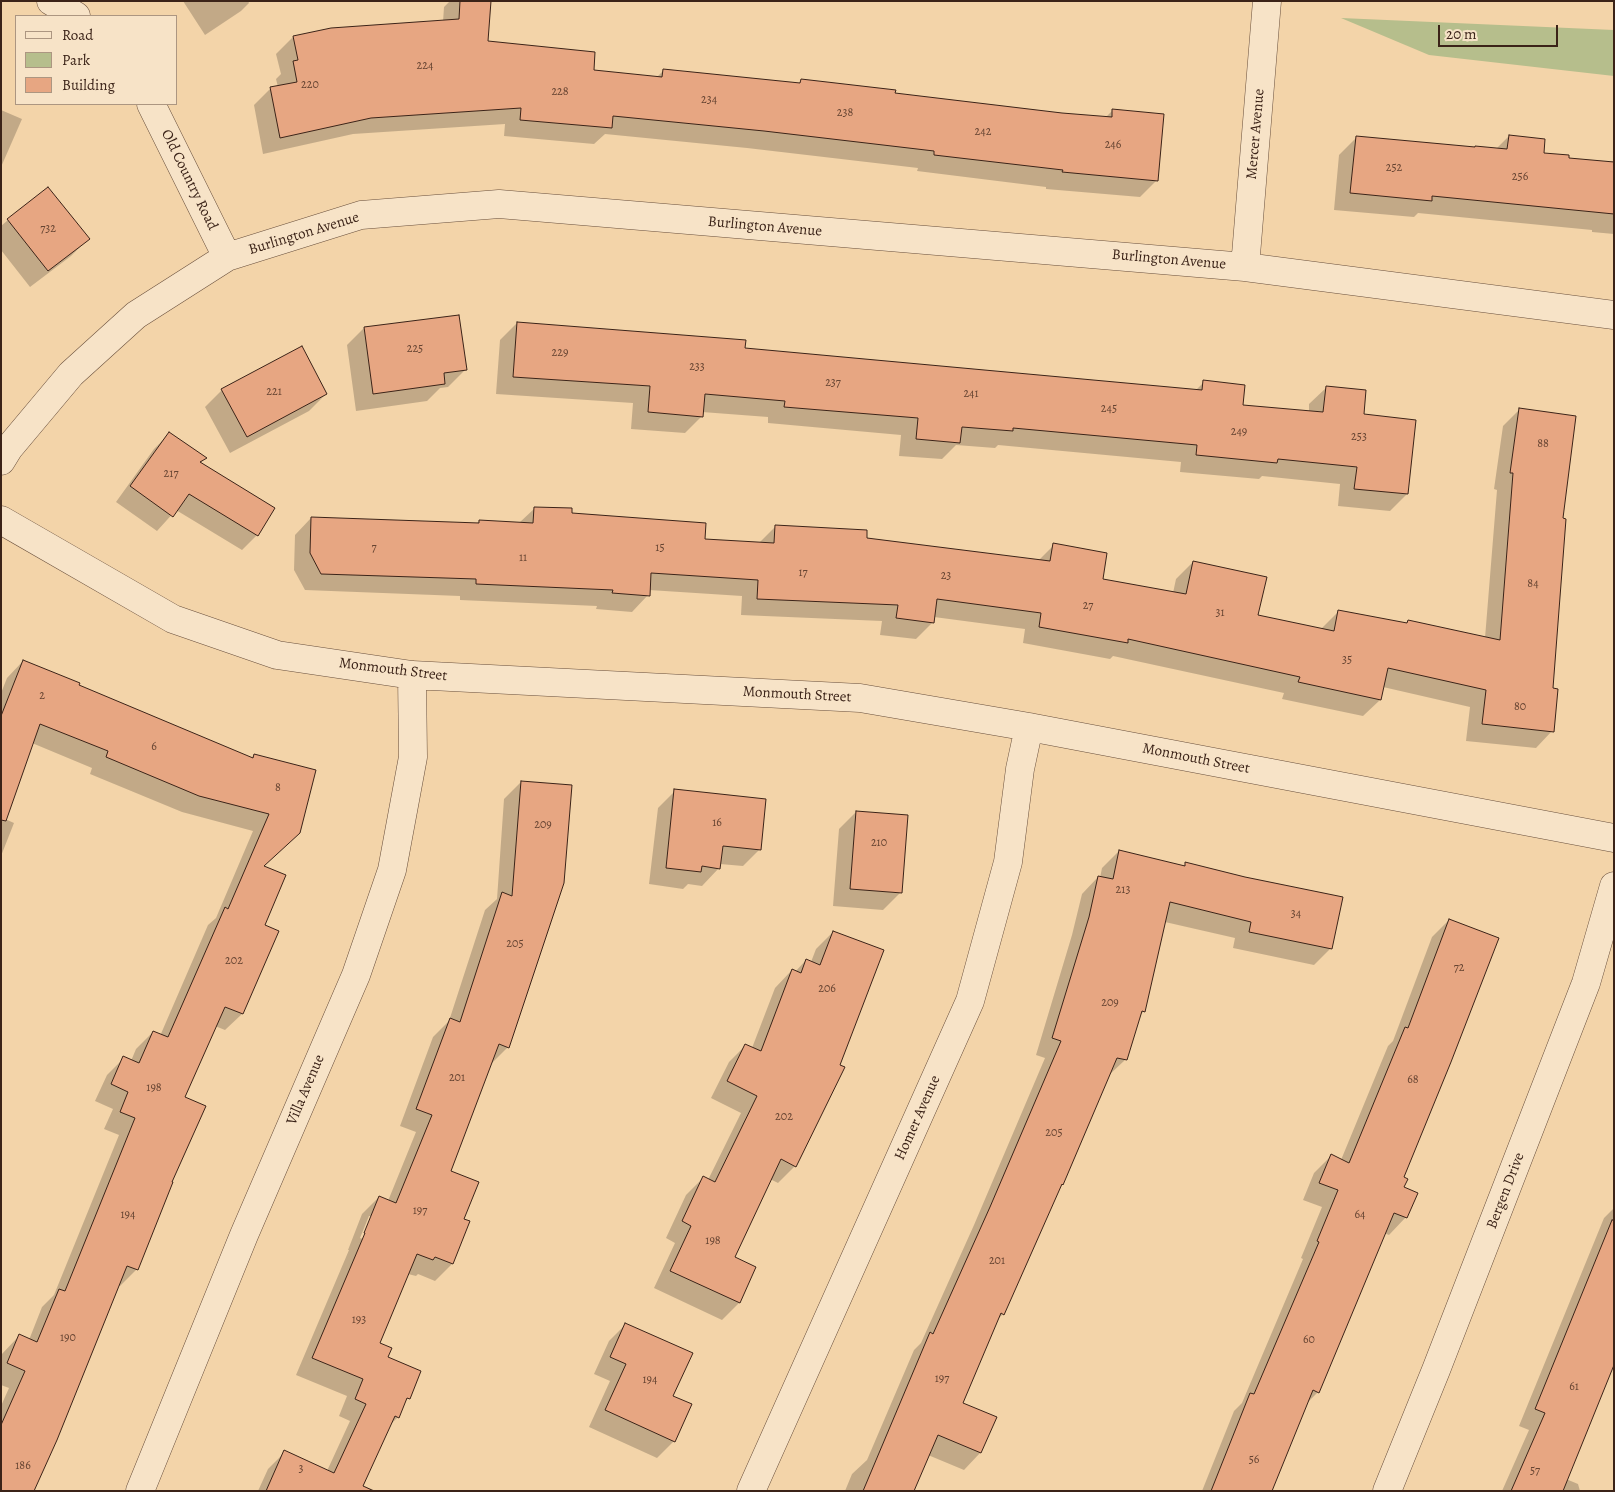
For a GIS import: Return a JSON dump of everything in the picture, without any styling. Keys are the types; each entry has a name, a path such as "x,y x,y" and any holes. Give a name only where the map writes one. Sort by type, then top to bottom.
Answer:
{"street":[{"path":"51,1 74,15"},
{"name":"Mercer Avenue","path":"1245,267 1267,1"},
{"name":"Old Country Road","path":"151,105 227,257"},
{"name":"Burlington Avenue","path":"1,461 9,448 70,374 136,315 227,257 361,216 499,204 1245,267 1614,315"},
{"name":"Monmouth Street","path":"1,520 173,619 277,655 412,675 860,698 1029,727 1614,838"},
{"name":"Villa Avenue","path":"140,1491 244,1235 356,975 389,879 413,757 412,675"},
{"name":"Homer Avenue","path":"751,1491 970,1001 1008,862 1020,769 1029,727"},
{"name":"Bergen Drive","path":"1387,1491 1586,983 1614,886"}],"green space":[{"path":"1341,18 1614,30 1614,76 1429,55"}],"building":[{"path":"460,1 491,1 488,41 595,52 594,70 662,77 663,69 800,83 801,79 896,90 895,93 1062,113 1112,117 1112,109 1164,114 1158,181 1062,172 1063,170 934,155 934,151 613,116 612,128 520,120 521,108 371,118 280,138 270,87 297,82 293,61 298,60 293,36 331,28 459,19"},
{"path":"1509,135 1545,139 1544,153 1569,155 1569,158 1614,162 1614,214 1432,196 1432,201 1350,193 1356,136 1507,149"},
{"path":"48,187 90,239 48,271 7,219"},
{"path":"459,315 467,370 444,373 445,384 373,394 364,327"},
{"path":"517,322 746,340 745,348 1202,390 1203,380 1245,385 1243,405 1323,412 1326,386 1366,390 1364,414 1416,420 1408,494 1354,489 1357,467 1278,459 1277,463 1196,455 1197,445 1013,428 1013,431 962,427 960,443 916,439 918,418 784,407 785,401 705,394 703,417 648,412 650,386 513,377"},
{"path":"302,346 327,394 247,437 221,389"},
{"path":"1519,408 1576,416 1563,518 1566,519 1553,688 1558,689 1554,732 1482,724 1486,690 1388,668 1381,700 1298,682 1300,677 1128,639 1128,643 1039,627 1041,613 937,599 934,623 896,618 898,605 757,599 758,580 651,573 650,596 612,593 613,590 476,584 476,579 321,574 310,553 311,517 479,523 479,520 533,523 534,507 572,508 572,513 706,523 705,539 774,543 775,525 867,530 867,538 1050,561 1053,543 1107,553 1103,579 1186,594 1193,561 1267,577 1258,615 1334,631 1338,610 1407,623 1408,620 1500,640 1513,473 1510,473"},
{"path":"169,432 207,458 200,462 275,508 258,536 189,494 173,517 130,486"},
{"path":"23,660 253,758 254,754 316,770 300,833 264,866 286,875 265,925 279,931 243,1014 225,1007 185,1097 206,1106 172,1182 138,1270 127,1266 57,1440 34,1491 1,1491 1,1425 25,1371 7,1363 19,1334 37,1342 59,1289 65,1291 135,1118 120,1112 128,1092 111,1084 123,1056 139,1063 153,1031 168,1037 225,907 228,909 269,814 199,796 106,757 108,751 40,724 6,821 1,820 1,716"},
{"path":"521,781 572,785 564,883 509,1048 499,1044 451,1171 479,1182 464,1219 470,1221 453,1264 435,1257 433,1260 417,1254 380,1343 392,1348 388,1357 421,1371 410,1399 407,1398 399,1418 395,1416 363,1486 374,1491 266,1491 284,1450 334,1473 366,1404 355,1399 363,1379 312,1358 379,1196 396,1203 432,1115 416,1109 450,1018 460,1022 502,892 512,896"},
{"path":"674,789 766,799 761,850 723,846 720,869 702,866 701,872 666,868"},
{"path":"856,811 908,815 902,893 850,889"},
{"path":"1119,850 1185,866 1185,862 1245,877 1343,897 1332,949 1249,932 1251,922 1170,902 1145,1012 1142,1011 1127,1060 1117,1058 1063,1185 1004,1315 1001,1313 963,1403 997,1417 981,1453 938,1435 914,1491 863,1491 930,1332 933,1334 1061,1041 1052,1038 1089,917 1098,876 1113,879"},
{"path":"1449,919 1499,938 1404,1177 1408,1179 1404,1187 1418,1193 1407,1218 1394,1213 1319,1393 1313,1390 1272,1491 1211,1491 1250,1393 1254,1394 1319,1242 1317,1241 1338,1190 1319,1183 1331,1154 1349,1163 1405,1027 1408,1028"},
{"path":"833,931 884,950 840,1065 845,1067 796,1167 781,1159 735,1257 756,1267 740,1303 670,1271 691,1226 682,1221 703,1176 715,1182 757,1096 727,1081 745,1044 761,1051 792,969 801,973 806,959 820,965"},
{"path":"1612,1220 1614,1220 1614,1365 1563,1491 1511,1491 1545,1413 1535,1409"},
{"path":"625,1323 693,1353 673,1396 692,1404 675,1442 605,1410 626,1364 610,1357"}]}
